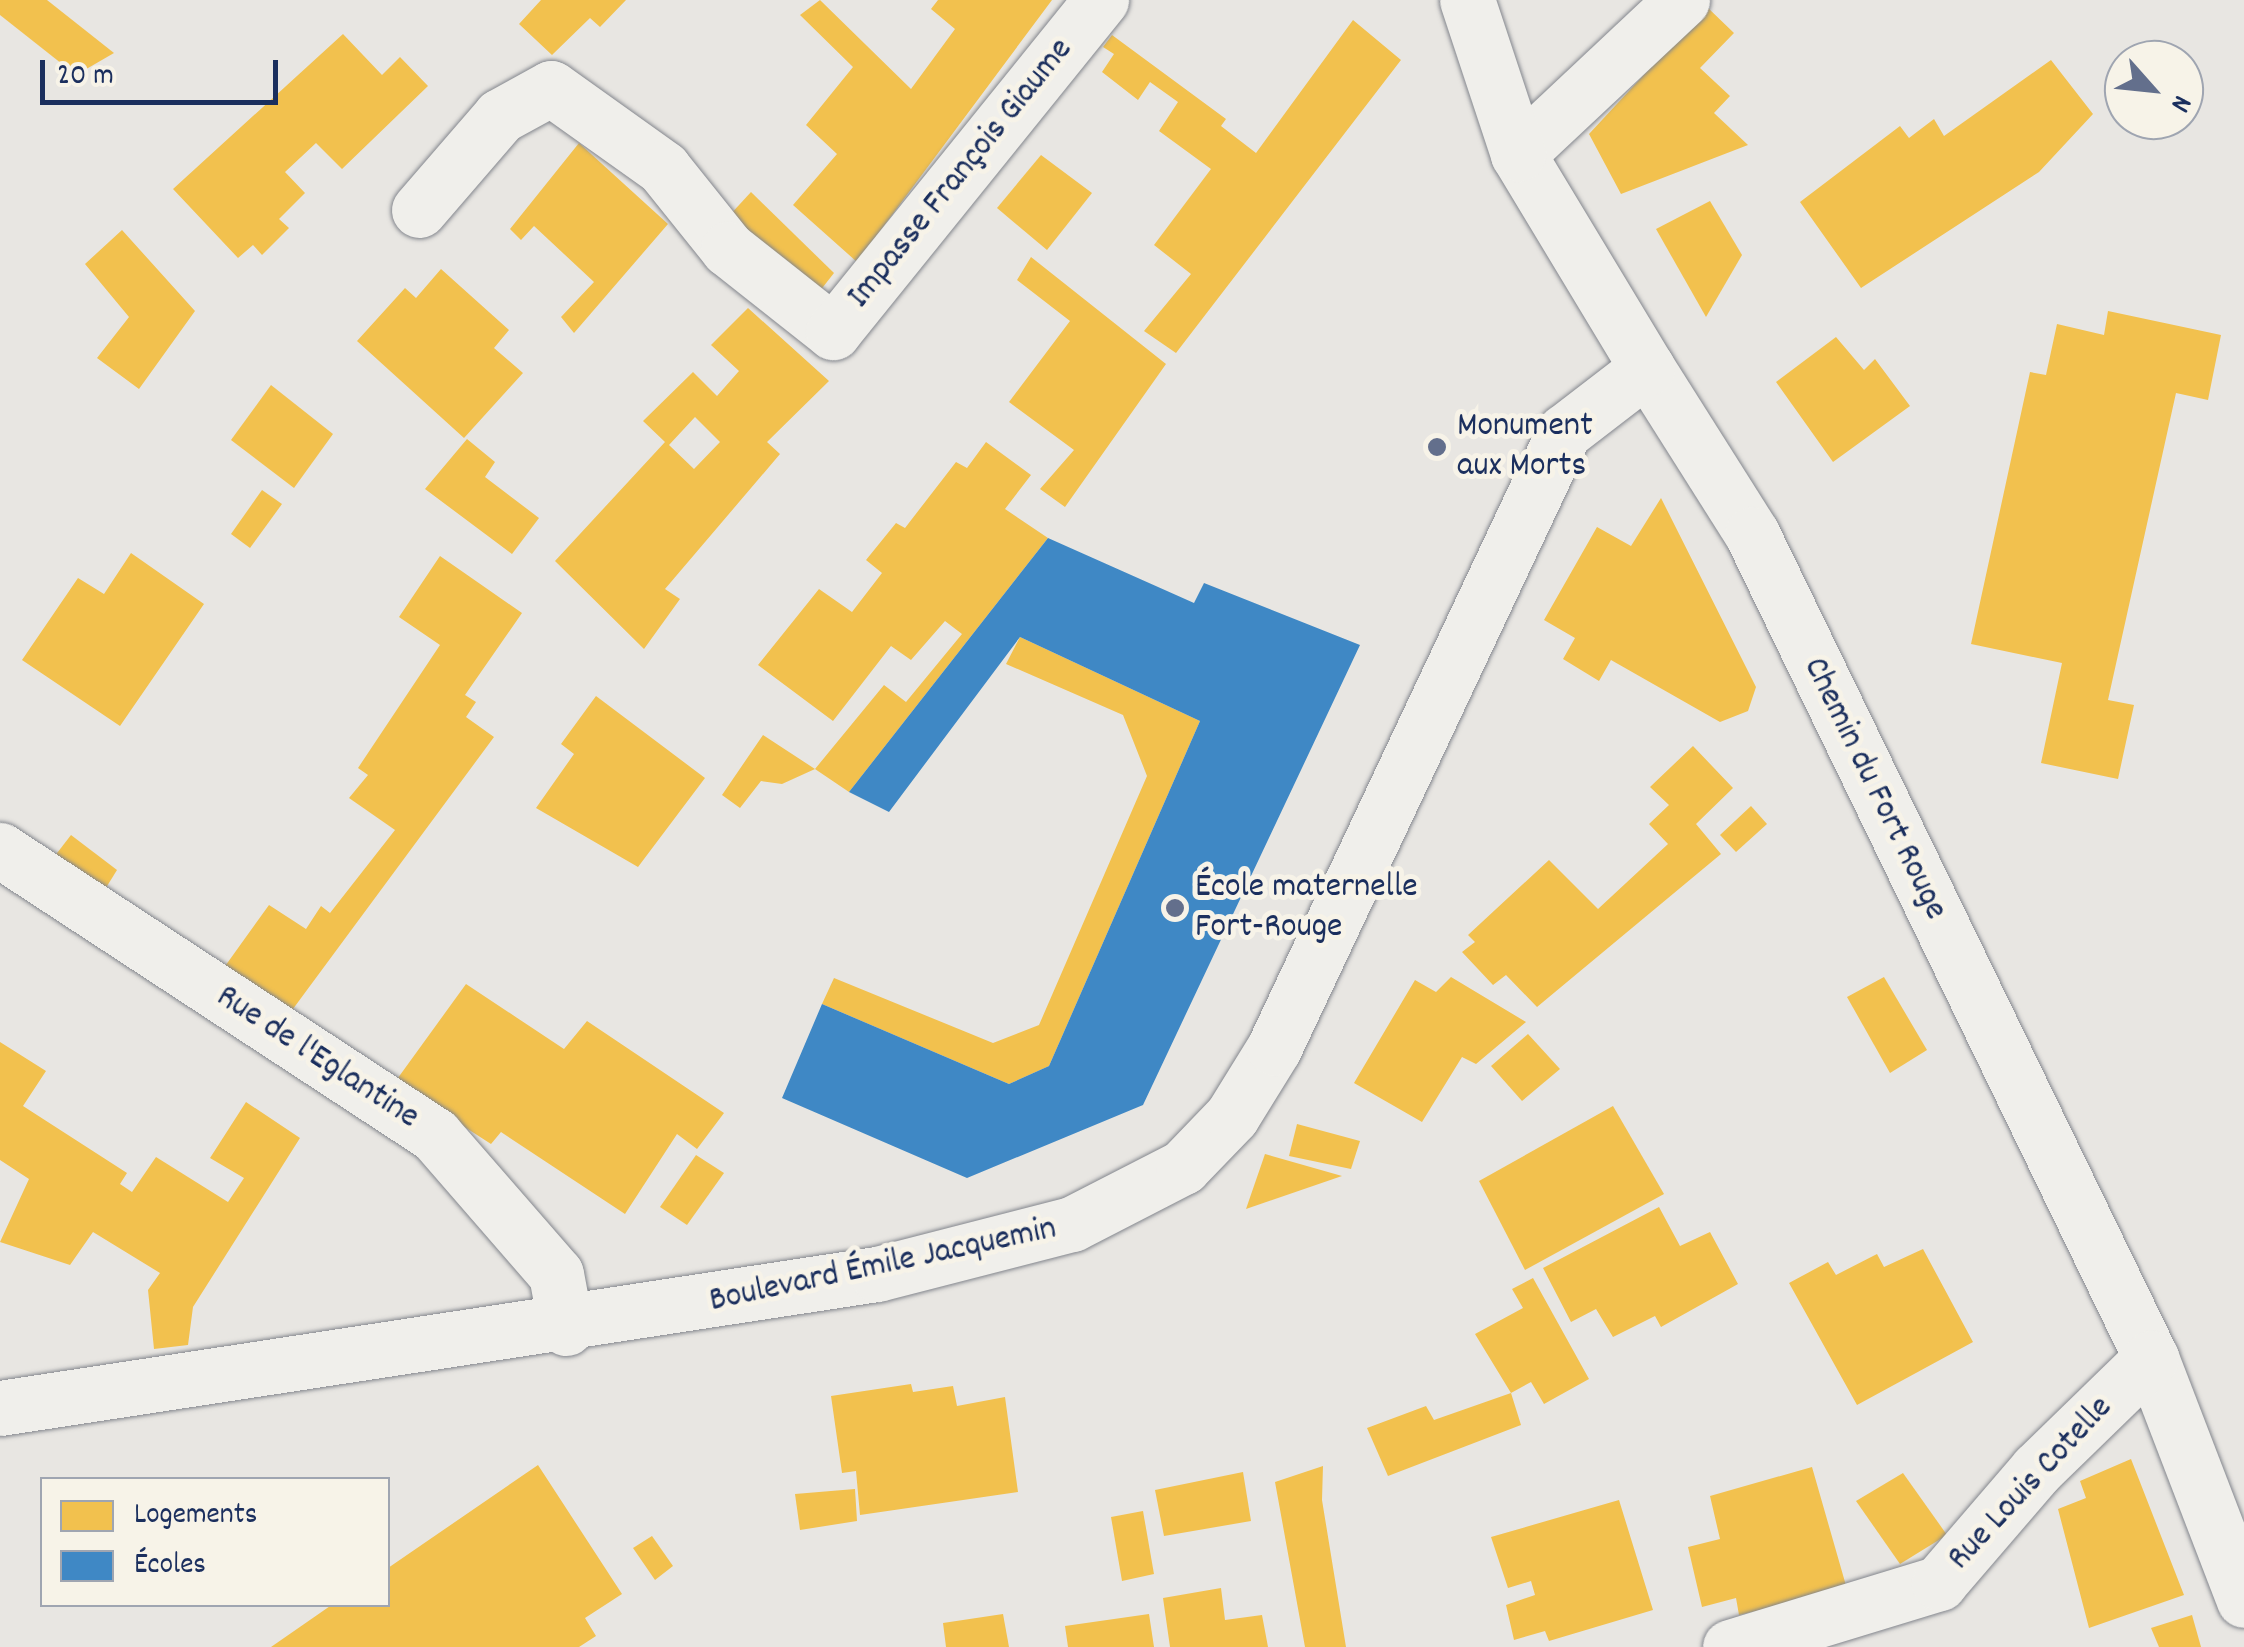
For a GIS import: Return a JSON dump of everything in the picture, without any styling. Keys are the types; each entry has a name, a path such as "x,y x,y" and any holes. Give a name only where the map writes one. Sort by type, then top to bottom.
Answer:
{"street":[{"name":"Impasse François Giaume","path":"419,210 500,116 551,88 663,168 728,250 833,332 1102,0"},
{"name":"Chemin du Fort Rouge","path":"1467,0 1518,154 1752,534 2151,1358 2244,1600"},
{"path":"1518,154 1682,0"},
{"name":"Boulevard Émile Jacquemin","path":"0,1408 566,1328 877,1274 1072,1224 1183,1167 1232,1116 1274,1048 1564,432 1647,368"},
{"name":"Rue de l'Eglantine","path":"0,850 434,1135 556,1274 566,1328"},
{"name":"Rue Louis Cotelle","path":"1730,1647 1939,1583 2037,1469 2151,1358"}],"building: Logements":[{"path":"0,0 47,0 114,53 76,75 0,15"},
{"path":"541,0 626,0 600,27 590,18 552,55 519,24"},
{"path":"820,0 911,89 955,29 931,9 938,0 1052,0 857,262 793,205 837,154 806,125 853,67 800,15"},
{"path":"1707,7 1734,33 1700,68 1730,96 1714,113 1748,145 1621,194 1589,134"},
{"path":"1353,20 1401,60 1176,353 1144,331 1191,274 1154,245 1211,169 1159,131 1178,102 1150,82 1138,100 1102,72 1114,54 1103,47 1112,35 1226,119 1221,126 1256,153"},
{"path":"343,34 382,75 400,57 428,86 342,169 316,143 285,172 305,193 279,219 289,228 262,255 253,245 238,258 173,189"},
{"path":"2051,60 2093,114 2039,172 1861,288 1800,202 1900,126 1909,138 1934,119 1944,136"},
{"path":"579,143 668,224 574,333 561,317 594,282 534,226 521,240 510,229"},
{"path":"1041,155 1092,193 1047,250 997,208"},
{"path":"751,192 834,273 812,301 728,217"},
{"path":"1710,201 1742,255 1706,317 1656,229"},
{"path":"122,230 195,311 139,389 97,358 129,317 85,264"},
{"path":"1031,257 1166,364 1065,507 1040,489 1074,450 1009,402 1070,321 1017,280"},
{"path":"441,269 509,330 494,348 523,373 464,438 357,341 405,288 416,298"},
{"path":"748,308 829,381 767,442 780,454 665,589 680,599 644,649 555,561 665,442 643,421 693,372 717,396 739,371 711,345","holes":["695,417 720,442 694,469 669,445"]},
{"path":"2108,311 2221,335 2208,400 2176,393 2108,700 2134,705 2118,779 2041,763 2062,663 1971,644 2030,372 2046,375 2057,324 2104,335"},
{"path":"1836,337 1864,370 1875,359 1910,406 1833,462 1776,382"},
{"path":"271,385 333,434 294,488 231,440"},
{"path":"467,439 495,462 485,477 539,518 512,554 425,489"},
{"path":"986,442 1031,475 1005,509 1048,538 849,792 815,769 884,685 906,702 962,634 945,621 911,660 891,646 833,721 758,665 819,589 852,612 882,573 866,560 896,523 905,528 956,462 967,468"},
{"path":"262,490 282,504 250,548 231,534"},
{"path":"1661,498 1756,687 1748,711 1720,722 1611,660 1599,681 1563,659 1575,638 1544,620 1597,527 1631,546"},
{"path":"131,553 204,604 120,726 22,660 78,578 104,594"},
{"path":"440,556 522,613 465,695 476,702 466,717 494,737 290,1013 223,969 269,905 306,929 321,906 330,913 395,830 349,798 368,775 358,768 440,645 399,617"},
{"path":"1020,637 1200,721 1049,1066 1009,1084 822,1004 834,978 993,1043 1039,1025 1147,776 1123,715 1006,664"},
{"path":"596,696 705,778 638,867 536,808 574,754 561,744"},
{"path":"763,735 815,769 782,784 761,781 740,808 722,795"},
{"path":"1693,746 1733,788 1696,824 1721,854 1537,1007 1506,975 1493,985 1462,952 1475,942 1468,935 1549,860 1598,909 1668,844 1649,824 1669,805 1650,787"},
{"path":"1751,806 1767,824 1736,852 1720,835"},
{"path":"71,835 117,870 104,891 54,857"},
{"path":"1451,977 1526,1022 1476,1064 1462,1057 1422,1122 1354,1083 1415,980 1436,992"},
{"path":"1884,977 1927,1050 1890,1073 1847,997"},
{"path":"466,984 564,1049 587,1021 724,1113 697,1149 677,1134 625,1214 501,1132 491,1144 395,1082"},
{"path":"1528,1034 1560,1069 1522,1101 1491,1066"},
{"path":"0,1042 46,1071 23,1106 127,1173 120,1184 132,1192 156,1157 228,1202 244,1178 210,1158 246,1102 300,1138 193,1307 188,1345 154,1349 148,1290 160,1273 93,1232 70,1265 0,1242 29,1179 0,1160"},
{"path":"1613,1106 1664,1194 1525,1270 1479,1181"},
{"path":"1297,1124 1360,1141 1351,1169 1289,1156"},
{"path":"1265,1154 1342,1176 1246,1209"},
{"path":"696,1155 724,1173 687,1225 660,1207"},
{"path":"1659,1207 1680,1246 1710,1232 1738,1284 1661,1327 1655,1316 1613,1337 1596,1309 1571,1322 1543,1268"},
{"path":"1923,1249 1973,1342 1857,1405 1789,1283 1828,1262 1836,1275 1877,1254 1884,1267"},
{"path":"1533,1278 1589,1379 1544,1404 1531,1382 1511,1393 1475,1334 1523,1308 1512,1289"},
{"path":"911,1384 913,1392 953,1386 957,1406 1005,1397 1018,1492 860,1515 856,1471 842,1473 831,1396"},
{"path":"1511,1393 1521,1425 1388,1476 1367,1428 1426,1406 1434,1420"},
{"path":"2131,1459 2184,1595 2089,1628 2058,1509 2086,1498 2080,1481"},
{"path":"538,1465 622,1594 585,1618 596,1636 579,1647 271,1647 329,1607 390,1607 390,1567"},
{"path":"1323,1466 1322,1500 1346,1647 1305,1647 1275,1482"},
{"path":"1812,1467 1847,1589 1739,1615 1736,1598 1702,1607 1688,1547 1720,1539 1710,1496"},
{"path":"1243,1472 1251,1521 1164,1536 1155,1490"},
{"path":"1903,1473 1947,1535 1900,1564 1856,1501"},
{"path":"855,1489 857,1521 800,1530 795,1494"},
{"path":"1619,1500 1653,1610 1549,1641 1545,1631 1514,1640 1506,1605 1535,1595 1531,1581 1508,1588 1491,1537"},
{"path":"1143,1511 1154,1574 1122,1581 1111,1517"},
{"path":"652,1536 673,1566 655,1580 633,1548"},
{"path":"1221,1588 1225,1620 1262,1615 1268,1647 1170,1647 1163,1598"},
{"path":"1003,1614 1009,1647 946,1647 943,1623"},
{"path":"1149,1614 1154,1647 1068,1647 1065,1626"},
{"path":"2192,1615 2201,1647 2159,1647 2151,1628"}],"building: Écoles":[{"name":"École maternelle Fort-Rouge","path":"1048,538 1194,603 1204,583 1360,645 1143,1105 967,1178 782,1098 822,1004 1009,1084 1049,1066 1200,721 1020,637 889,812 849,792"}],"place":[{"name":"Monument aux Morts","path":"1437,447"},
{"name":"École maternelle Fort-Rouge","path":"1175,908"}]}
